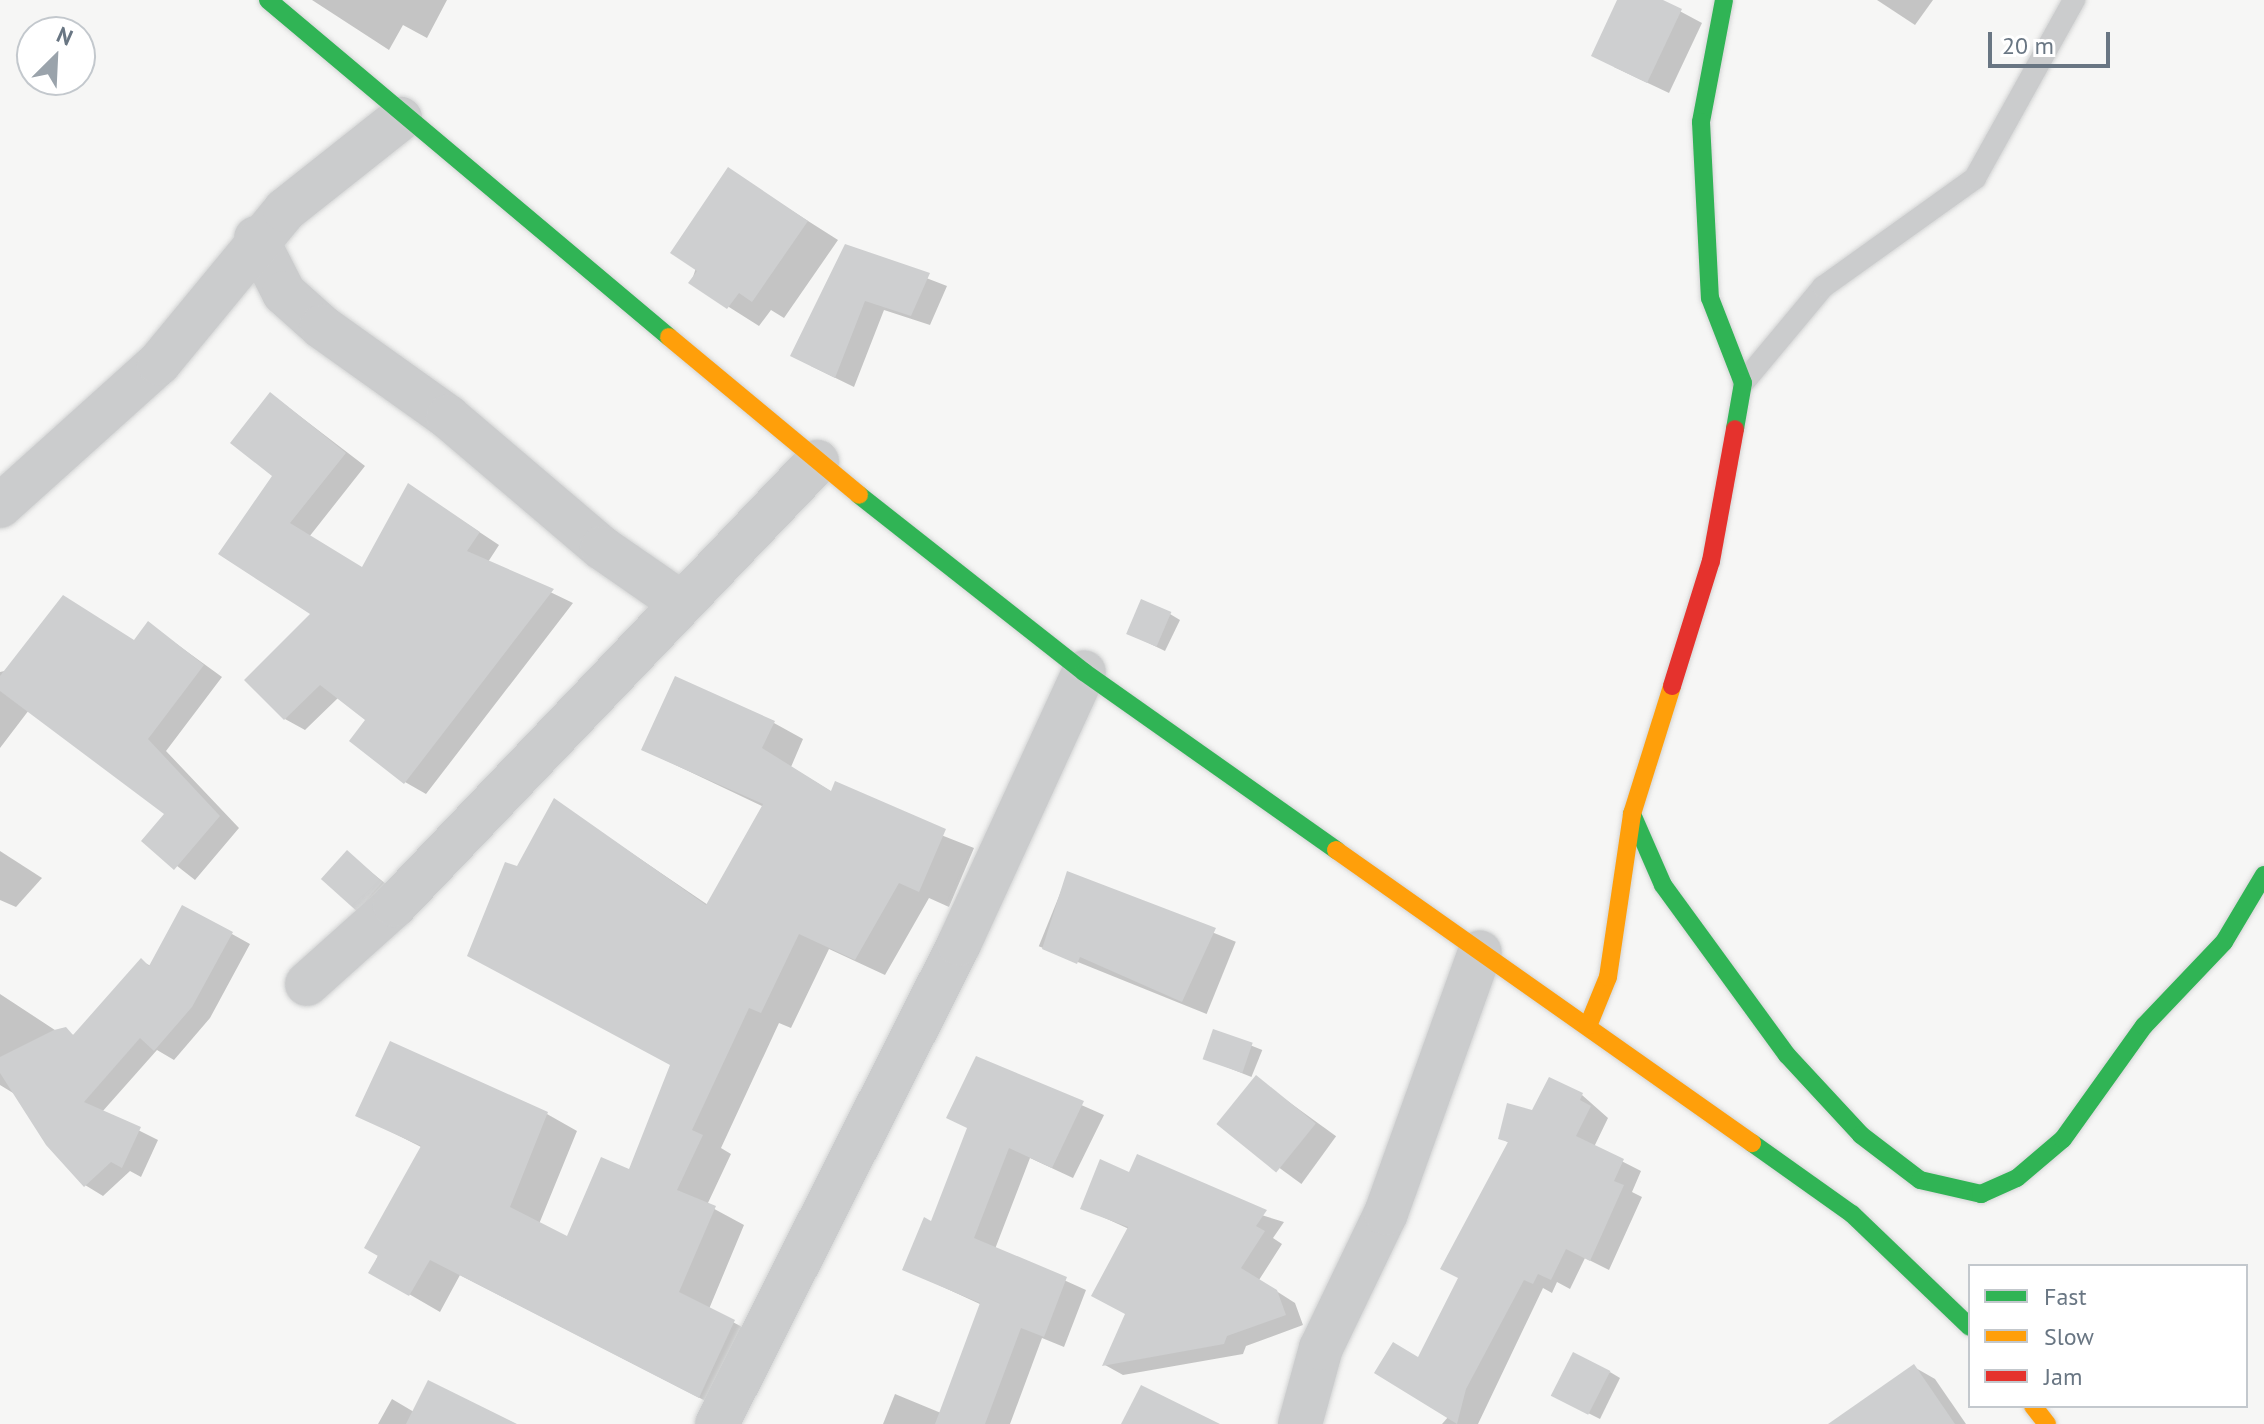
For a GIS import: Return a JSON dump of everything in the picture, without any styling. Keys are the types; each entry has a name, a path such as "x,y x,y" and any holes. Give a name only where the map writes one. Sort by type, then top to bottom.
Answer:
{"street":[{"path":"268,0 400,119 817,462 1084,672 1852,1214 1968,1325"},
{"path":"1588,1026 1608,977 1616,886 1632,814 1711,561 1743,383 1710,298 1701,122 1724,0"},
{"path":"0,506 159,363 256,238 400,119"},
{"path":"256,238 284,293 322,327 448,417 602,548 680,602"},
{"path":"307,984 395,905 680,602 817,462"},
{"path":"717,1424 953,958 1084,672"},
{"path":"1632,814 1663,885 1787,1055 1861,1135 1920,1180 1981,1194 2017,1178 2063,1139 2144,1026 2224,942 2264,875"},
{"path":"1300,1424 1321,1348 1386,1213 1480,952"},
{"path":"2035,1408 2047,1424"}],"lane":[{"path":"1743,383 1823,287 1975,178 2074,0"}],"building":[{"path":"1617,0 1663,0 1682,9 1647,83 1591,56"},
{"path":"728,167 808,221 752,302 739,293 727,309 688,283 697,271 670,253"},
{"path":"845,244 930,273 911,316 865,301 835,378 790,356"},
{"path":"270,392 346,453 290,523 362,567 408,483 480,532 467,551 554,589 404,784 349,741 365,720 320,685 284,720 244,680 310,614 218,554 272,476 230,443"},
{"path":"63,595 134,640 148,621 204,665 148,739 220,816 174,870 141,841 164,814 0,691 0,676"},
{"path":"1141,599 1171,612 1157,647 1126,634"},
{"path":"675,676 775,721 762,748 831,791 835,781 946,829 919,892 899,883 855,960 799,934 761,1013 749,1008 692,1130 703,1135 677,1190 716,1206 679,1292 735,1320 699,1398 430,1260 409,1296 368,1273 378,1256 364,1248 421,1146 355,1116 390,1041 548,1112 510,1207 567,1236 601,1157 629,1169 670,1065 467,956 505,862 517,866 554,798 706,905 763,804 641,750"},
{"path":"347,850 383,882 357,911 321,879"},
{"path":"1067,871 1216,928 1182,1002 1080,957 1077,964 1042,949"},
{"path":"182,905 233,932 192,1007 154,1051 140,1038 84,1102 141,1127 122,1168 111,1162 84,1187 46,1145 0,1073 0,1057 54,1030 66,1027 73,1035 141,958 149,966"},
{"path":"1213,1029 1253,1043 1242,1073 1203,1059"},
{"path":"976,1056 1084,1101 1052,1168 1009,1148 974,1238 1067,1277 1044,1337 1021,1328 985,1424 935,1424 980,1303 902,1270 924,1217 931,1221 967,1128 946,1118"},
{"path":"1256,1075 1316,1123 1276,1172 1216,1124"},
{"path":"1549,1077 1583,1093 1580,1100 1591,1106 1576,1136 1624,1159 1614,1181 1624,1185 1590,1261 1566,1249 1551,1280 1538,1274 1533,1284 1524,1280 1466,1389 1457,1424 1374,1373 1393,1342 1418,1357 1458,1278 1440,1269 1508,1142 1498,1139 1507,1103 1532,1110"},
{"path":"1137,1154 1267,1210 1256,1226 1265,1231 1241,1268 1277,1290 1286,1315 1227,1336 1224,1344 1102,1366 1125,1314 1091,1296 1128,1227 1080,1209 1100,1159 1129,1172"},
{"path":"1573,1352 1610,1371 1588,1415 1551,1396"},
{"path":"1914,1364 1955,1424 1828,1424"},
{"path":"428,1380 517,1424 406,1424"},
{"path":"1141,1385 1220,1424 1121,1424"}],"traffic: fast":[{"path":"268,0 669,337"},
{"path":"1724,0 1701,122 1710,298 1743,383 1735,429"},
{"path":"859,495 1084,672 1336,850"},
{"path":"1632,814 1663,885 1787,1055 1861,1135 1920,1180 1981,1194 2017,1178 2063,1139 2144,1026 2224,942 2264,875"},
{"path":"1752,1143 1852,1214 1968,1325"}],"traffic: slow":[{"path":"669,337 859,495"},
{"path":"1588,1026 1608,977 1632,814 1672,686"},
{"path":"1336,850 1752,1143"},
{"path":"2035,1408 2047,1424"}],"traffic: jam":[{"path":"1672,686 1711,561 1735,429"}]}
